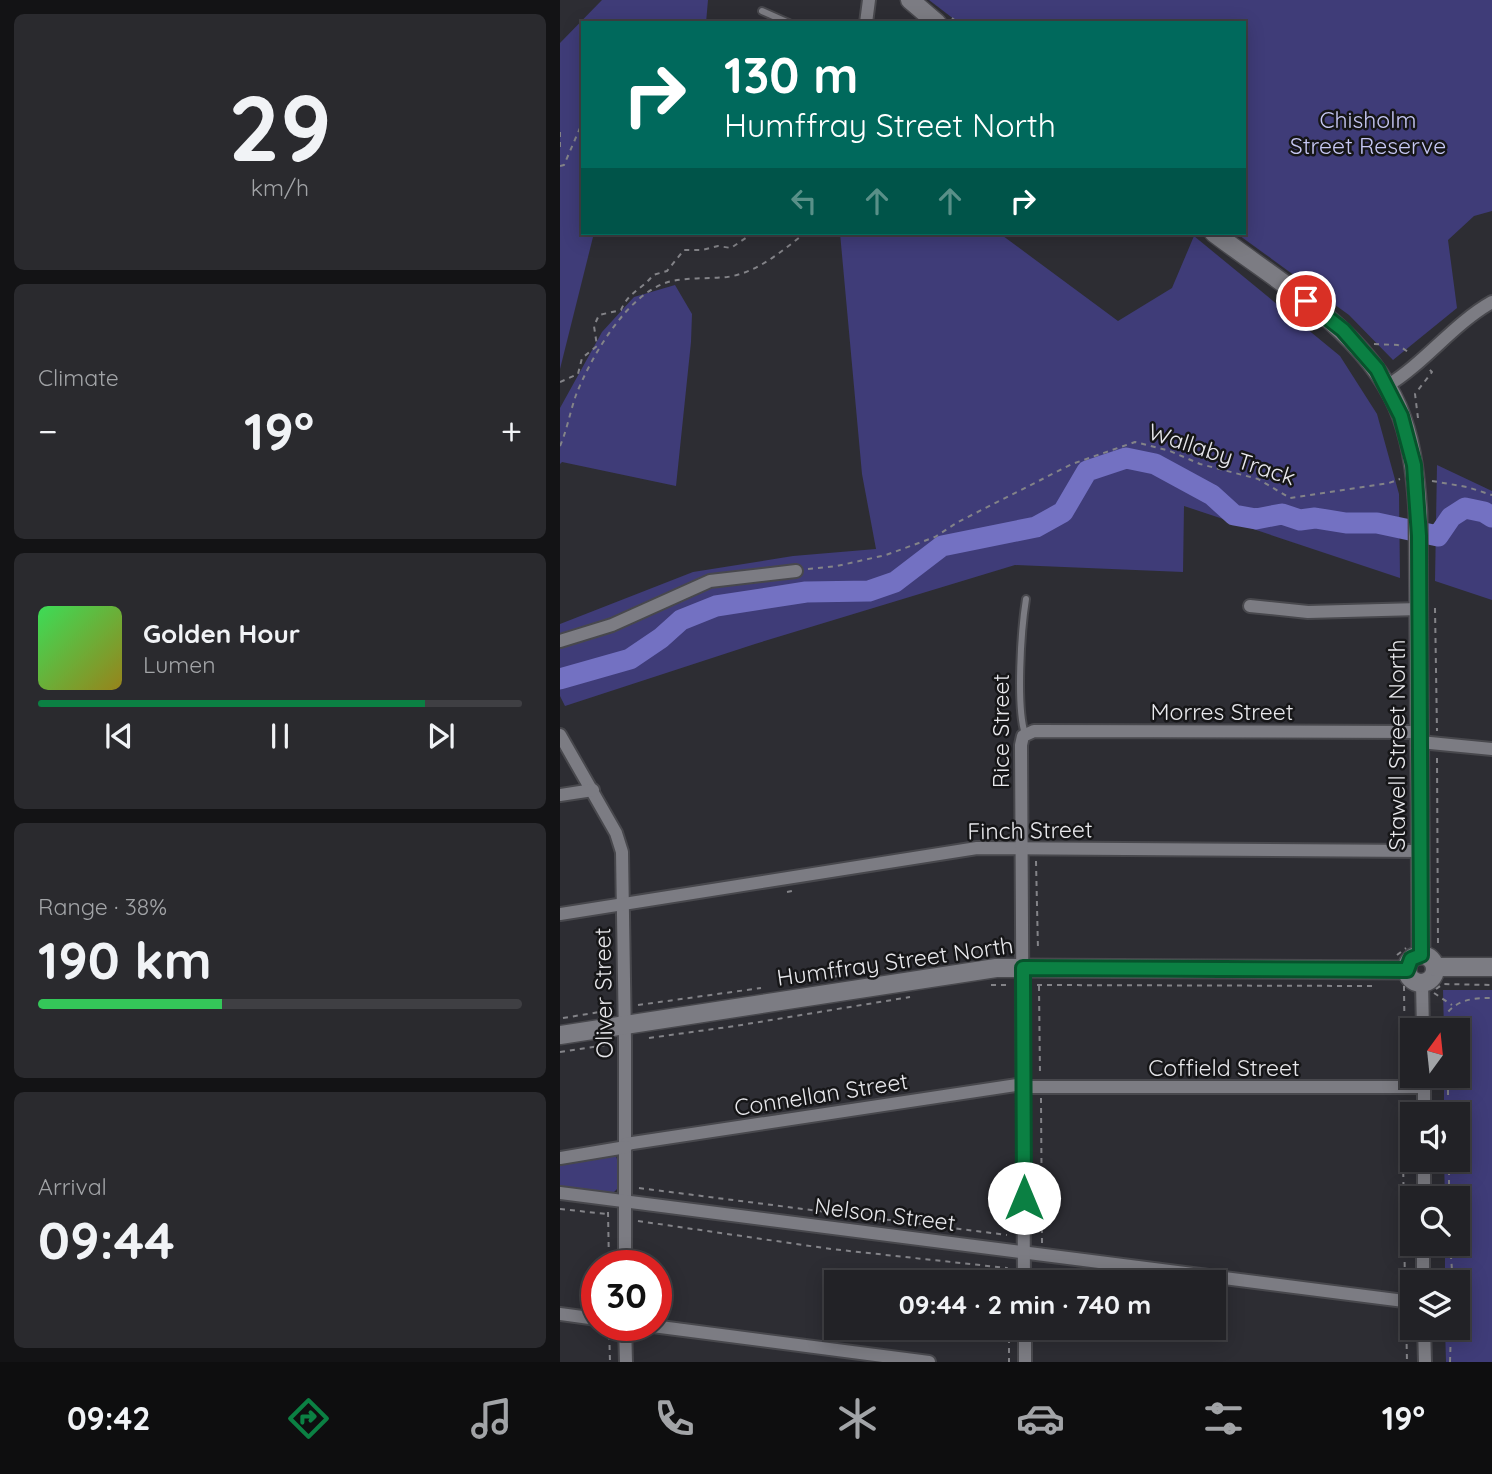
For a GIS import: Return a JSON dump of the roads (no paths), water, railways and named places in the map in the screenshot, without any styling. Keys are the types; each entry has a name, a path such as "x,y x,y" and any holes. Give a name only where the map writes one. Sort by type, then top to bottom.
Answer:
{"street":[{"path":"866,21 869,0"},
{"path":"910,0 935,21"},
{"name":"Stawell Street North","path":"1217,235 1343,330 1368,356 1387,386 1407,434 1416,478 1418,513 1421,851 1429,954"},
{"path":"1387,386 1421,362 1466,320 1492,302"},
{"path":"560,641 612,625 710,581 796,571"},
{"path":"1250,606 1308,612 1419,609"},
{"name":"Morres Street","path":"1025,734 1034,731 1420,737 1492,749"},
{"name":"Rice Street","path":"1024,1270 1025,968 1021,746 1025,734"},
{"name":"Oliver Street","path":"560,735 593,790 620,843 625,1025 625,1250"},
{"path":"560,795 593,790"},
{"name":"Finch Street","path":"560,914 977,848 1421,851"},
{"path":"1414,980 1433,976 1429,954"},
{"path":"1421,1018 1411,959 1429,954 1492,967"},
{"name":"Humffray Street North","path":"560,1035 967,971 1025,968 1414,980"},
{"name":"Coffield Street","path":"1023,1086 1400,1088"},
{"name":"Connellan Street","path":"560,1158 626,1145 1023,1086"},
{"name":"Nelson Street","path":"560,1193 1400,1301"},
{"path":"560,1314 581,1317"},
{"path":"672,1329 929,1362"},
{"path":"1025,1340 1025,1362"},
{"path":"1424,1340 1425,1362"},
{"path":"625,1341 625,1362"}],"lane":[{"path":"762,11 784,21"},
{"name":"Rice Street","path":"1025,734 1021,720 1021,676 1022,621 1026,599"}],"waterway":[{"path":"560,679 630,659 661,638 681,620 716,606 806,592 869,591 895,582 942,546 1036,527 1063,512 1087,471 1126,458 1155,464 1212,495 1234,515 1256,519 1282,514 1300,520 1315,518 1346,523 1377,523 1438,536 1451,517 1465,508 1484,512 1492,517"}],"park label":[{"name":"Chisholm Street Reserve","path":"1368,132"}]}
